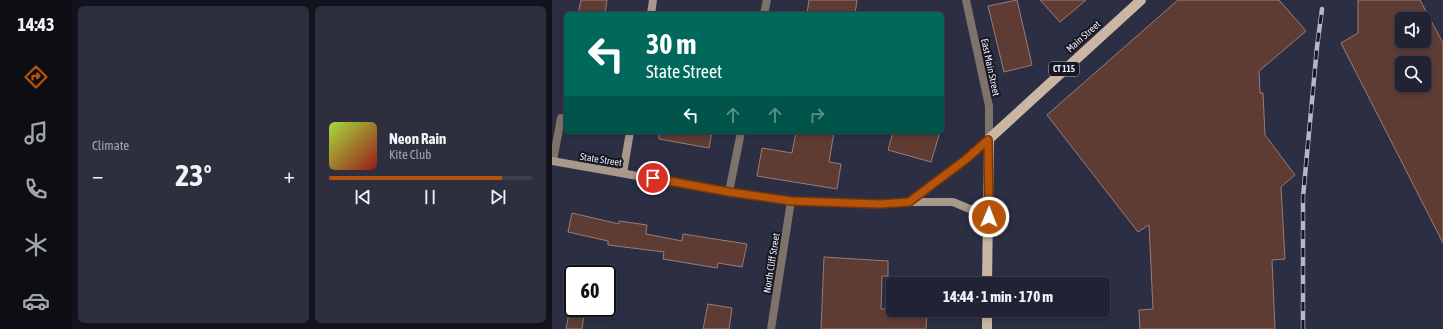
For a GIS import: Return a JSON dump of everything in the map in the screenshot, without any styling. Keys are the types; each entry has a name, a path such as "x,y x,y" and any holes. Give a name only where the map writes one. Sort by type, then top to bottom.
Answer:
{"main road":[{"path":"651,12 653,0"},
{"name":"Main Street","path":"988,140 1141,0"},
{"path":"623,173 630,134"},
{"path":"909,202 965,160 988,140"},
{"path":"987,277 989,217 988,140"},
{"name":"State Street","path":"552,163 623,173 729,192 791,201 880,204 909,202 953,202 989,217"},
{"path":"986,329 987,317"}],"street":[{"path":"764,12 767,0"},
{"name":"East Main Street","path":"966,0 989,106 988,140"},
{"path":"552,163 561,118 564,118"},
{"path":"729,192 741,134"},
{"name":"North Cliff Street","path":"771,329 791,201"}],"building":[{"path":"581,0 607,0 605,12 578,12"},
{"path":"809,0 857,0 855,12 807,12"},
{"path":"1017,0 1032,65 1004,72 988,6"},
{"path":"1040,0 1086,0 1060,22"},
{"path":"1178,0 1279,0 1306,31 1259,71 1260,93 1263,93 1265,135 1295,175 1281,187 1285,259 1272,260 1275,329 1140,329 1139,310 1153,309 1149,225 1138,232 1047,115"},
{"path":"1358,0 1420,0 1426,12 1395,12 1395,48 1431,48 1431,21 1443,43 1443,243 1341,43 1358,33"},
{"path":"659,134 712,134 709,148 659,139"},
{"path":"796,134 834,134 829,162 841,164 837,189 757,176 762,148 792,153"},
{"path":"892,134 939,134 931,162 888,150"},
{"path":"572,213 619,224 619,221 647,225 646,234 682,241 683,234 747,244 742,267 718,263 717,268 663,259 664,252 608,245 608,241 568,232"},
{"path":"824,257 888,261 888,276 882,276 881,309 886,309 886,317 927,317 926,329 821,329"},
{"path":"708,304 732,308 729,329 703,329"},
{"path":"568,317 584,317 582,329 566,329"}],"railway":[{"path":"1303,329 1303,197 1322,9"}],"route":[{"path":"653,178 729,192 791,201 880,204 909,202 965,160 988,140 989,217"}]}
